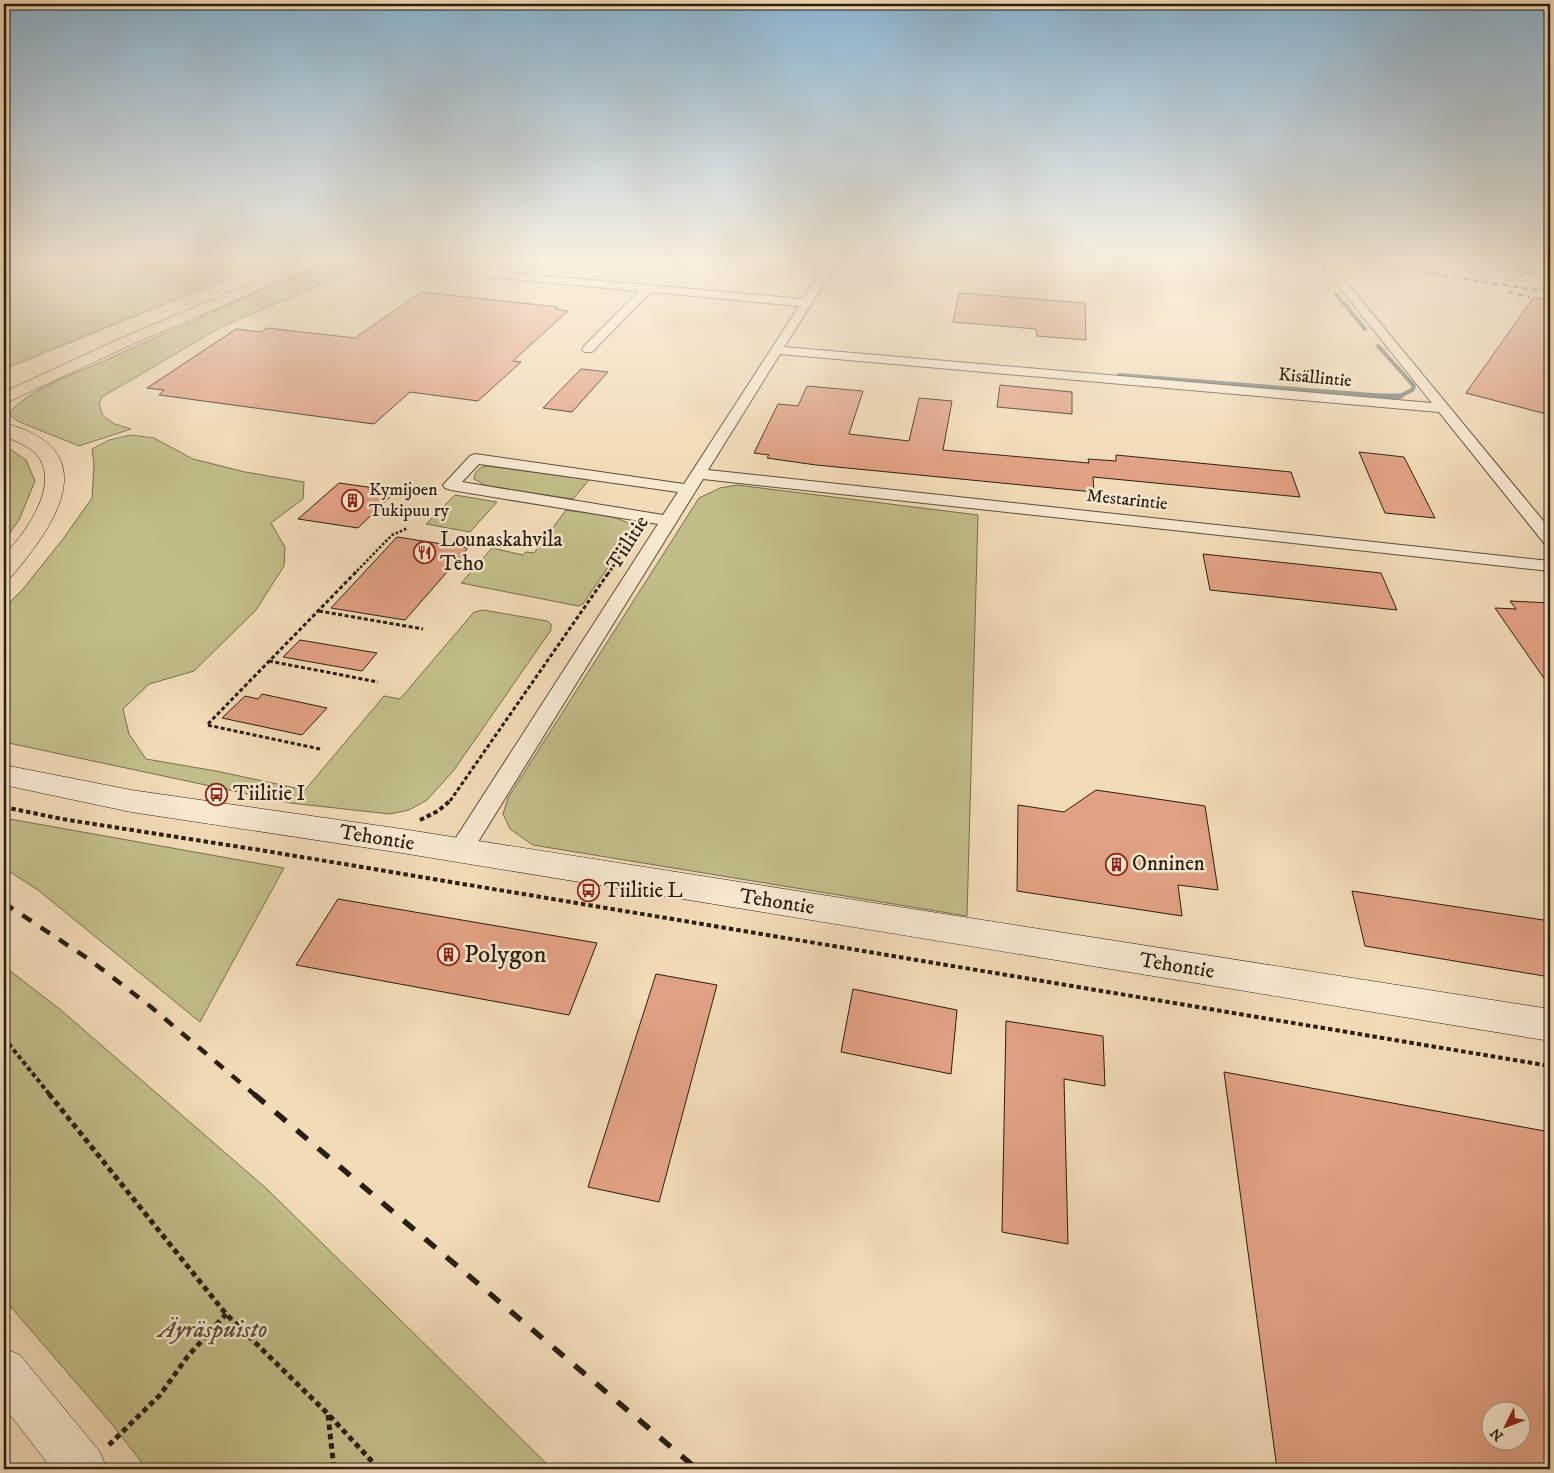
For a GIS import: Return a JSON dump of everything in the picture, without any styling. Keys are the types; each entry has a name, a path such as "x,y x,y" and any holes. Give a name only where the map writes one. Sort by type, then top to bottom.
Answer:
{"highway":[{"path":"4,385 136,328"},
{"path":"4,400 156,328"},
{"path":"4,389 71,357"},
{"path":"4,429 13,436 44,451 50,459 56,480 49,507 41,523 4,571"}],"street":[{"path":"588,349 609,328"},
{"name":"Tiilitie","path":"460,852 791,328"},
{"path":"1377,328 1550,539"},
{"name":"Kisällintie","path":"776,350 1442,408"},
{"path":"668,522 451,485 475,459 689,490"},
{"name":"Mestarintie","path":"699,474 1550,566"},
{"name":"Tehontie","path":"4,775 131,801 1550,1025"},
{"path":"4,1370 80,1461"}],"path":[{"path":"377,509 420,516"},
{"path":"415,822 438,811 453,798 646,518"},
{"path":"320,749 207,725 392,534 408,528"},
{"path":"318,610 422,629"},
{"path":"269,661 378,682"},
{"path":"4,806 62,819 266,851 1550,1066"},
{"path":"4,1038 226,1314 328,1414 379,1469"},
{"path":"4,1049 11,1048"},
{"path":"80,1461 160,1395 188,1356 226,1314"},
{"path":"328,1414 334,1469"}],"green space":[{"path":"4,328 106,328 4,369"},
{"path":"177,328 220,328 102,397 99,404 103,416 115,424 131,429 79,446 17,421 9,414 17,405 40,389"},
{"path":"131,435 154,438 193,459 245,472 304,482 303,499 271,523 285,547 284,566 256,610 194,671 149,684 123,709 129,734 146,759 216,771 305,790 384,696 400,699 474,612 483,610 547,621 551,624 551,630 454,770 427,800 409,810 390,814 290,803 4,742 4,608 23,589 63,539 92,498 94,464 92,449 109,440"},
{"path":"4,445 26,460 35,481 19,520 4,541"},
{"path":"487,466 589,480 573,499 487,486 474,479 478,470"},
{"path":"737,485 978,515 967,916 533,845 510,829 503,814 508,798 699,498 720,488"},
{"path":"455,495 497,502 470,532 426,524"},
{"path":"566,510 613,518 630,524 634,529 583,604 578,606 461,583 492,548 523,555 526,552 534,553"},
{"path":"4,818 284,868 200,1022 38,890 4,868"},
{"name":"Äyräspuisto","path":"4,966 62,1011 268,1190 552,1469 147,1469 111,1423 4,1299"}],"building":[{"path":"267,328 355,338 370,328 550,328 513,361 521,362 478,401 410,392 374,424 159,395 164,390 147,388 236,329 261,332"},
{"path":"1021,328 1086,328 1086,340 1037,336 1036,329"},
{"path":"1512,328 1550,328 1550,415 1466,393"},
{"path":"581,369 608,372 572,412 543,408"},
{"path":"1000,385 1072,392 1072,414 997,407"},
{"path":"807,386 863,391 849,434 909,441 919,398 952,401 943,450 1089,463 1088,459 1116,461 1116,455 1291,472 1300,497 1093,477 1094,492 816,465 767,458 769,455 754,453 778,404 798,406"},
{"path":"1359,452 1404,457 1435,518 1385,513"},
{"name":"Kymijoen Tukipuu ry","path":"339,483 396,491 358,528 298,519"},
{"path":"397,537 468,548 405,620 331,608"},
{"path":"1203,554 1381,573 1397,610 1210,590"},
{"path":"1510,601 1550,603 1550,687 1495,608 1516,609"},
{"path":"300,640 377,653 362,671 283,657"},
{"path":"262,694 327,708 302,735 222,718 245,696 258,699"},
{"name":"Onninen","path":"1096,790 1205,806 1218,890 1178,885 1182,916 1017,891 1018,805 1064,812"},
{"path":"1352,891 1550,921 1550,977 1365,946"},
{"name":"Polygon","path":"338,899 597,943 569,1015 296,965"},
{"path":"656,974 717,985 659,1202 588,1187"},
{"path":"853,989 957,1010 951,1074 841,1052"},
{"path":"1006,1021 1103,1036 1105,1086 1064,1079 1068,1244 1002,1232"},
{"path":"1224,1072 1550,1132 1550,1469 1277,1469"}],"waterway":[{"path":"1378,346 1414,386 1412,390 1400,396"},
{"path":"1119,375 1385,396"},
{"path":"1385,396 1400,396"},
{"path":"1385,396 1400,396"}],"railway":[{"path":"4,903 90,960 151,1007 255,1095"},
{"path":"254,1094 697,1469"}],"place":[{"name":"Kymijoen Tukipuu ry","path":"353,500"},
{"name":"Lounaskahvila Teho","path":"424,552"},
{"name":"Tiilitie I","path":"217,794"},
{"name":"Onninen","path":"1116,864"},
{"name":"Tiilitie L","path":"588,891"},
{"name":"Polygon","path":"448,954"}]}
